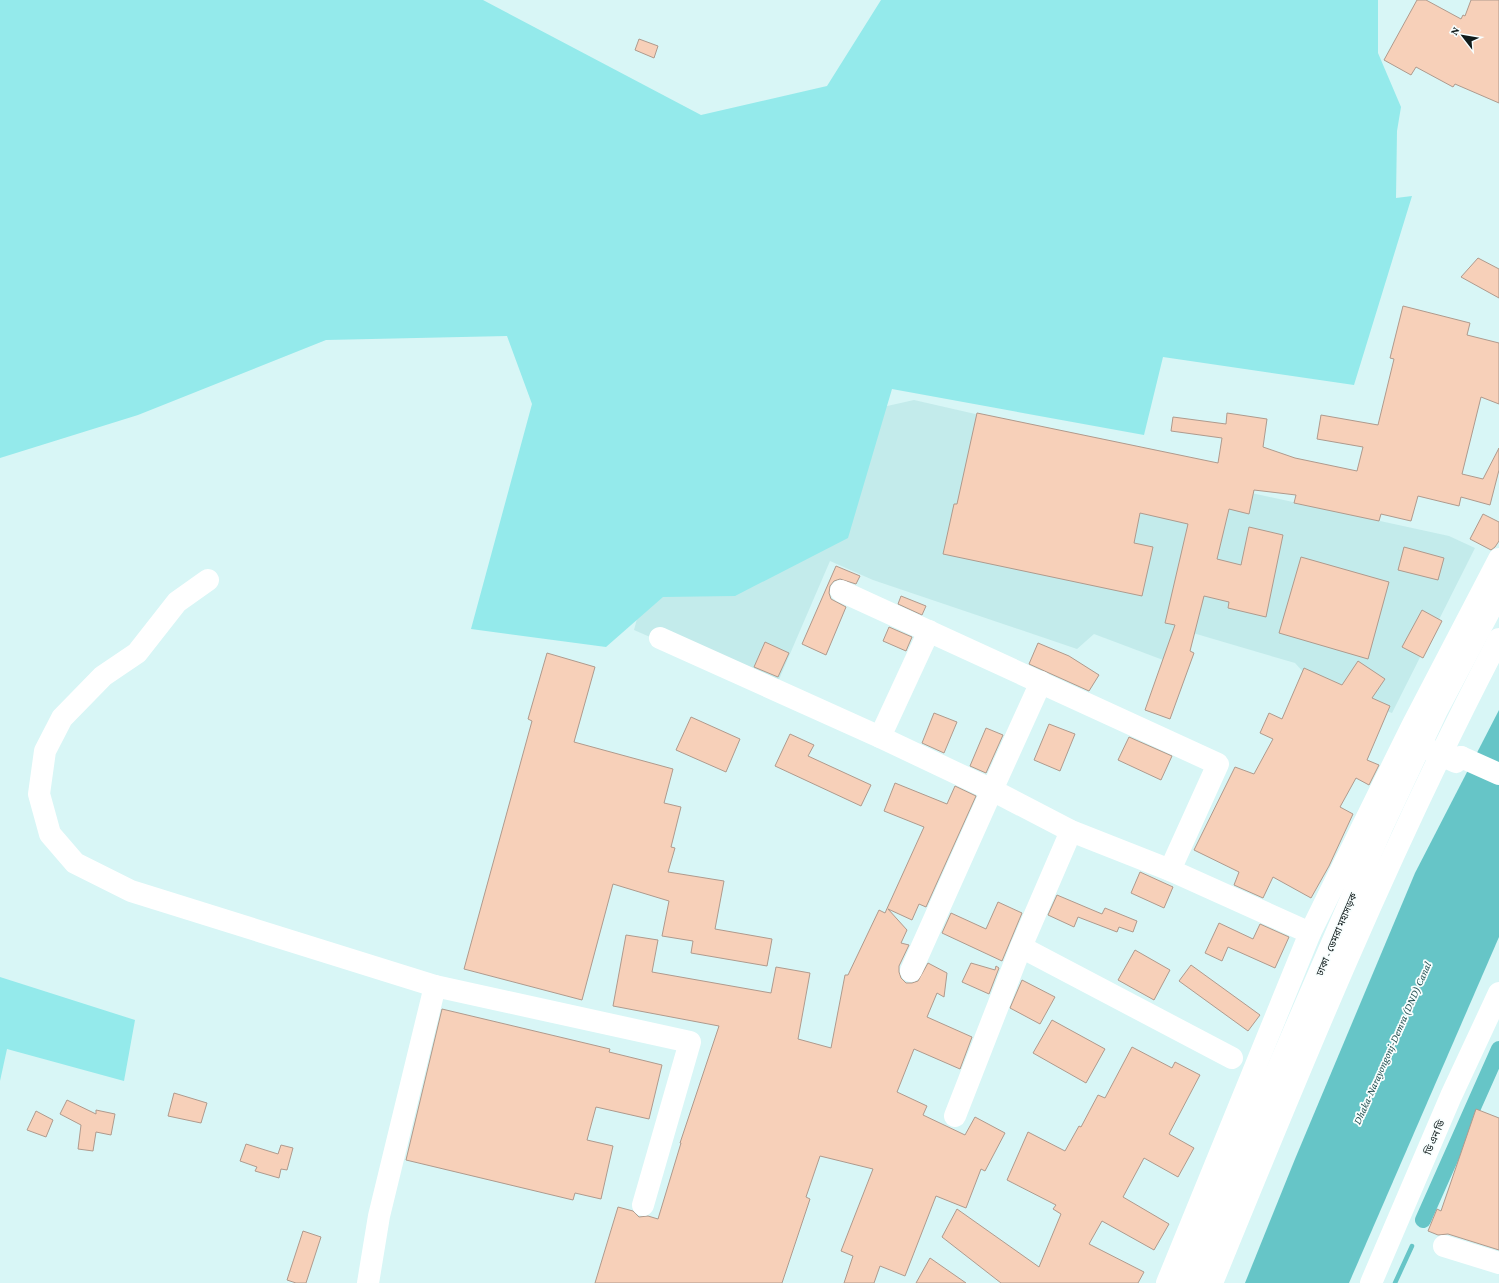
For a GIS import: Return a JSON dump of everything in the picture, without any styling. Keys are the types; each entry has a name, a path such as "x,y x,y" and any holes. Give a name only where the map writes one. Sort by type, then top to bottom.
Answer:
{"street":[{"path":"1167,1283 1310,933 1409,732 1499,559"},
{"path":"208,580 177,602 137,654 103,676 62,718 45,751 39,794 50,834 75,862 130,891 435,986 690,1042 643,1205"},
{"path":"841,590 1218,764 1170,870"},
{"name":"ঢাকা - ডেমরা মহাসড়ক","path":"1189,1283 1273,1080 1383,824 1437,710 1499,593"},
{"path":"880,737 929,631"},
{"path":"660,638 880,737 992,790 1071,831 1170,870 1310,933"},
{"path":"1212,1283 1292,1088 1403,833 1457,719 1499,639"},
{"path":"911,971 1041,682"},
{"path":"1409,732 1461,751 1465,759 1499,774"},
{"path":"955,1116 1021,947 1071,831"},
{"path":"1021,947 1232,1058"},
{"path":"368,1283 379,1216 435,986"},
{"name":"ডি এন ডি","path":"1371,1283 1451,1096 1499,993"},
{"path":"1444,1246 1499,1263"}],"shaded area":[{"path":"0,0 483,0 701,115 827,86 881,0 1378,0 1378,53 1401,107 1397,131 1396,198 1412,196 1354,385 1163,357 1144,435 892,389 848,538 735,596 663,597 606,647 471,629 532,404 507,336 326,340 138,415 0,458"},
{"path":"914,400 1125,448 1123,465 1449,536 1475,548 1392,713 1315,685 1295,663 1193,633 1179,666 1094,634 1077,649 873,580 830,561 774,691 634,630 655,552 717,444"},
{"path":"0,977 135,1020 124,1081 7,1049 0,1081"}],"water":[{"name":"Dhaka-Narayongonj-Demra (DND) Canal","path":"1499,710 1499,937 1349,1283 1245,1283 1295,1159 1415,873"}],"building":[{"path":"1417,0 1426,0 1461,19 1463,15 1465,16 1471,0 1499,0 1499,103 1455,84 1453,87 1416,67 1411,75 1384,60"},
{"path":"639,39 658,46 654,58 635,50"},
{"path":"1478,258 1499,269 1499,298 1461,277"},
{"path":"1403,306 1470,323 1467,335 1499,343 1499,404 1481,397 1462,474 1483,479 1499,448 1499,470 1490,505 1461,497 1459,506 1418,496 1411,521 1381,514 1379,521 1294,503 1296,495 1254,490 1249,514 1229,509 1217,559 1241,565 1249,527 1283,535 1266,617 1228,608 1229,602 1204,596 1190,651 1194,653 1170,719 1145,710 1175,625 1165,623 1188,524 1140,513 1134,543 1153,547 1142,596 943,554 954,504 957,504 977,413 1218,463 1222,438 1171,431 1173,417 1226,424 1227,413 1267,419 1263,447 1295,458 1357,471 1363,447 1317,439 1321,415 1378,425 1394,359 1390,358"},
{"path":"1483,514 1499,522 1499,541 1491,550 1470,539"},
{"path":"1404,547 1444,558 1438,580 1398,570"},
{"path":"1301,557 1389,582 1368,659 1279,633"},
{"path":"836,566 860,576 856,584 840,579 834,581 830,586 829,593 831,599 846,607 826,655 802,644"},
{"path":"901,596 926,606 922,615 898,604"},
{"path":"1422,610 1442,621 1423,658 1402,647"},
{"path":"889,627 912,637 906,651 883,641"},
{"path":"765,642 789,653 778,677 754,667"},
{"path":"1038,643 1069,656 1099,675 1089,691 1029,664"},
{"path":"547,653 595,667 574,742 673,769 664,803 681,807 671,847 675,848 668,872 724,881 715,929 772,939 767,966 691,953 693,941 662,936 669,901 613,884 582,1000 464,969 532,721 528,719"},
{"path":"1358,661 1385,679 1372,698 1390,706 1367,760 1379,765 1369,785 1356,778 1340,807 1353,814 1329,866 1311,898 1273,877 1263,898 1234,885 1239,872 1194,850 1235,767 1254,774 1273,739 1260,733 1269,713 1282,719 1304,668 1342,685"},
{"path":"934,713 957,722 944,753 922,743"},
{"path":"691,717 740,739 726,772 676,750"},
{"path":"1049,724 1075,734 1060,771 1034,760"},
{"path":"986,728 1003,735 986,773 970,766"},
{"path":"790,734 814,745 808,756 871,785 861,806 775,766"},
{"path":"1129,737 1172,756 1161,780 1118,760"},
{"path":"895,783 947,804 955,786 976,796 926,907 919,904 912,920 888,909 907,930 901,943 909,945 899,966 901,978 906,983 918,981 928,963 947,973 944,997 937,993 927,1017 972,1037 960,1069 914,1049 897,1092 927,1106 923,1115 965,1135 975,1117 1005,1133 985,1171 981,1169 966,1208 936,1196 905,1276 880,1266 874,1283 844,1283 853,1256 841,1251 873,1169 820,1156 806,1197 810,1199 782,1283 595,1283 618,1207 633,1211 639,1217 648,1216 658,1219 680,1143 719,1026 613,1006 626,935 658,940 652,972 771,993 776,967 810,973 798,1039 831,1048 845,975 848,975 879,910 885,913 924,827 884,811"},
{"path":"1140,872 1173,887 1164,908 1131,893"},
{"path":"1057,895 1102,914 1105,908 1137,921 1133,932 1119,927 1117,932 1078,917 1074,927 1048,915"},
{"path":"998,902 1022,913 1002,961 942,933 951,913 986,929"},
{"path":"1219,923 1253,939 1260,924 1289,937 1275,968 1228,947 1222,961 1205,953"},
{"path":"1135,950 1170,970 1154,1000 1118,980"},
{"path":"971,963 995,970 996,966 999,968 989,994 962,982"},
{"path":"1191,965 1260,1015 1248,1031 1179,981"},
{"path":"1022,980 1055,997 1040,1024 1010,1008"},
{"path":"442,1009 610,1049 609,1052 662,1065 649,1119 596,1107 587,1140 613,1146 601,1199 575,1193 573,1200 406,1160"},
{"path":"1052,1020 1105,1049 1086,1083 1033,1053"},
{"path":"1132,1047 1172,1068 1175,1062 1200,1075 1169,1134 1194,1148 1178,1177 1144,1158 1123,1197 1169,1224 1154,1250 1102,1221 1089,1244 1144,1272 1138,1283 1001,1283 942,1237 957,1209 1039,1267 1061,1214 1053,1209 1056,1205 1007,1180 1028,1132 1065,1151 1079,1126 1081,1127 1098,1095 1105,1098"},
{"path":"174,1093 207,1103 201,1123 168,1116"},
{"path":"67,1100 96,1114 96,1110 115,1114 111,1135 96,1132 93,1151 78,1149 81,1125 60,1114"},
{"path":"1476,1109 1499,1118 1499,1250 1448,1234 1438,1235 1428,1231 1437,1209 1441,1211"},
{"path":"36,1111 53,1120 46,1137 27,1130"},
{"path":"246,1144 278,1154 281,1145 293,1148 287,1170 281,1169 279,1178 255,1171 257,1167 240,1161"},
{"path":"303,1231 321,1237 306,1283 296,1283 287,1280"},
{"path":"930,1258 966,1283 916,1283"}],"waterway":[{"path":"1423,1220 1499,1049"},
{"path":"1395,1283 1412,1246"}]}
